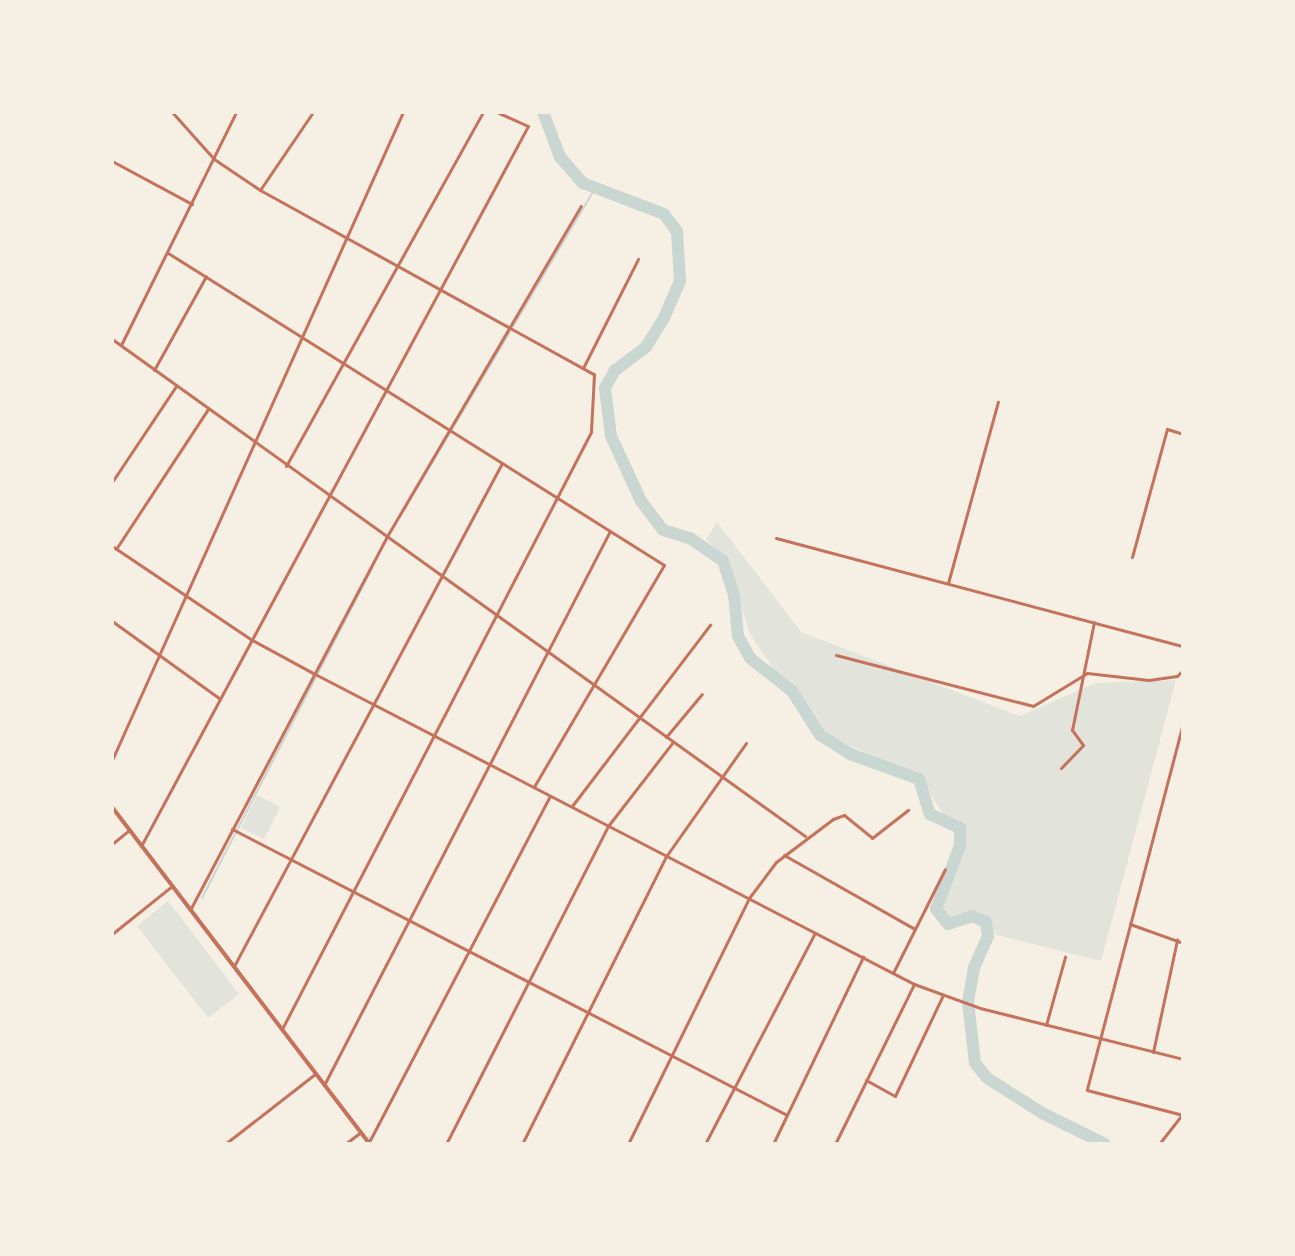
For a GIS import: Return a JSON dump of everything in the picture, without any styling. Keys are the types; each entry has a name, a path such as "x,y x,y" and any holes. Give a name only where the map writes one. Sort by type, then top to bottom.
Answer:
{"street":[{"path":"172,112 214,159 260,190 594,374 591,432 282,1029"},
{"path":"121,345 236,112"},
{"path":"260,190 313,112"},
{"path":"112,760 403,112"},
{"path":"286,466 483,112"},
{"path":"141,846 528,126 497,112"},
{"path":"112,161 192,204"},
{"path":"190,910 386,538 581,206"},
{"path":"168,253 664,565 534,787"},
{"path":"584,367 638,259"},
{"path":"154,370 206,276"},
{"path":"112,339 327,497 805,836"},
{"path":"112,482 176,386"},
{"path":"948,584 998,402"},
{"path":"208,409 114,548 252,640 914,984 980,1008 1183,1059"},
{"path":"1132,557 1167,429 1183,434"},
{"path":"234,966 502,463"},
{"path":"324,1085 610,531"},
{"path":"776,538 1183,646"},
{"path":"112,621 220,699"},
{"path":"1061,768 1083,745 1072,730 1087,673 1094,622"},
{"path":"571,806 710,625"},
{"path":"836,655 1033,706 1087,673 1149,680 1177,676 1183,670"},
{"path":"666,737 702,694"},
{"path":"1159,1144 1182,1115 1087,1090 1183,723"},
{"path":"446,1144 608,826 673,742"},
{"path":"522,1144 667,855 746,743"},
{"path":"112,807 370,1143 550,796"},
{"path":"628,1144 749,898 784,855 805,836 844,815 872,838 908,810"},
{"path":"232,829 787,1115"},
{"path":"112,844 129,830"},
{"path":"784,855 915,929"},
{"path":"893,973 945,869"},
{"path":"112,934 172,886"},
{"path":"1130,924 1183,943"},
{"path":"705,1144 815,933"},
{"path":"1153,1052 1177,940"},
{"path":"773,1144 863,957"},
{"path":"1046,1025 1065,957"},
{"path":"835,1144 914,984"},
{"path":"866,1080 895,1096 943,995"},
{"path":"225,1144 315,1074"},
{"path":"345,1144 361,1132"}],"shaded area":[{"path":"717,522 801,632 1019,716 1096,683 1176,680 1101,961 997,935 976,911 949,917 941,910 955,833 920,777 815,730 750,634 727,562 706,539"},
{"path":"257,795 280,807 264,839 241,828"},
{"path":"168,901 239,994 208,1018 137,926"}],"waterway":[{"path":"543,112 560,157 583,183 664,214 677,231 680,281 664,318 646,347 615,370 605,388 611,436 641,501 663,530 690,538 723,561 734,595 738,636 750,658 792,691 820,735 850,754 919,779 930,814 960,828 960,846 936,909 948,924 972,916 986,922 988,936 974,968 968,1001 975,1063 987,1078 1042,1113 1105,1144"},
{"path":"400,517 595,188"},
{"path":"202,898 372,568"}]}
